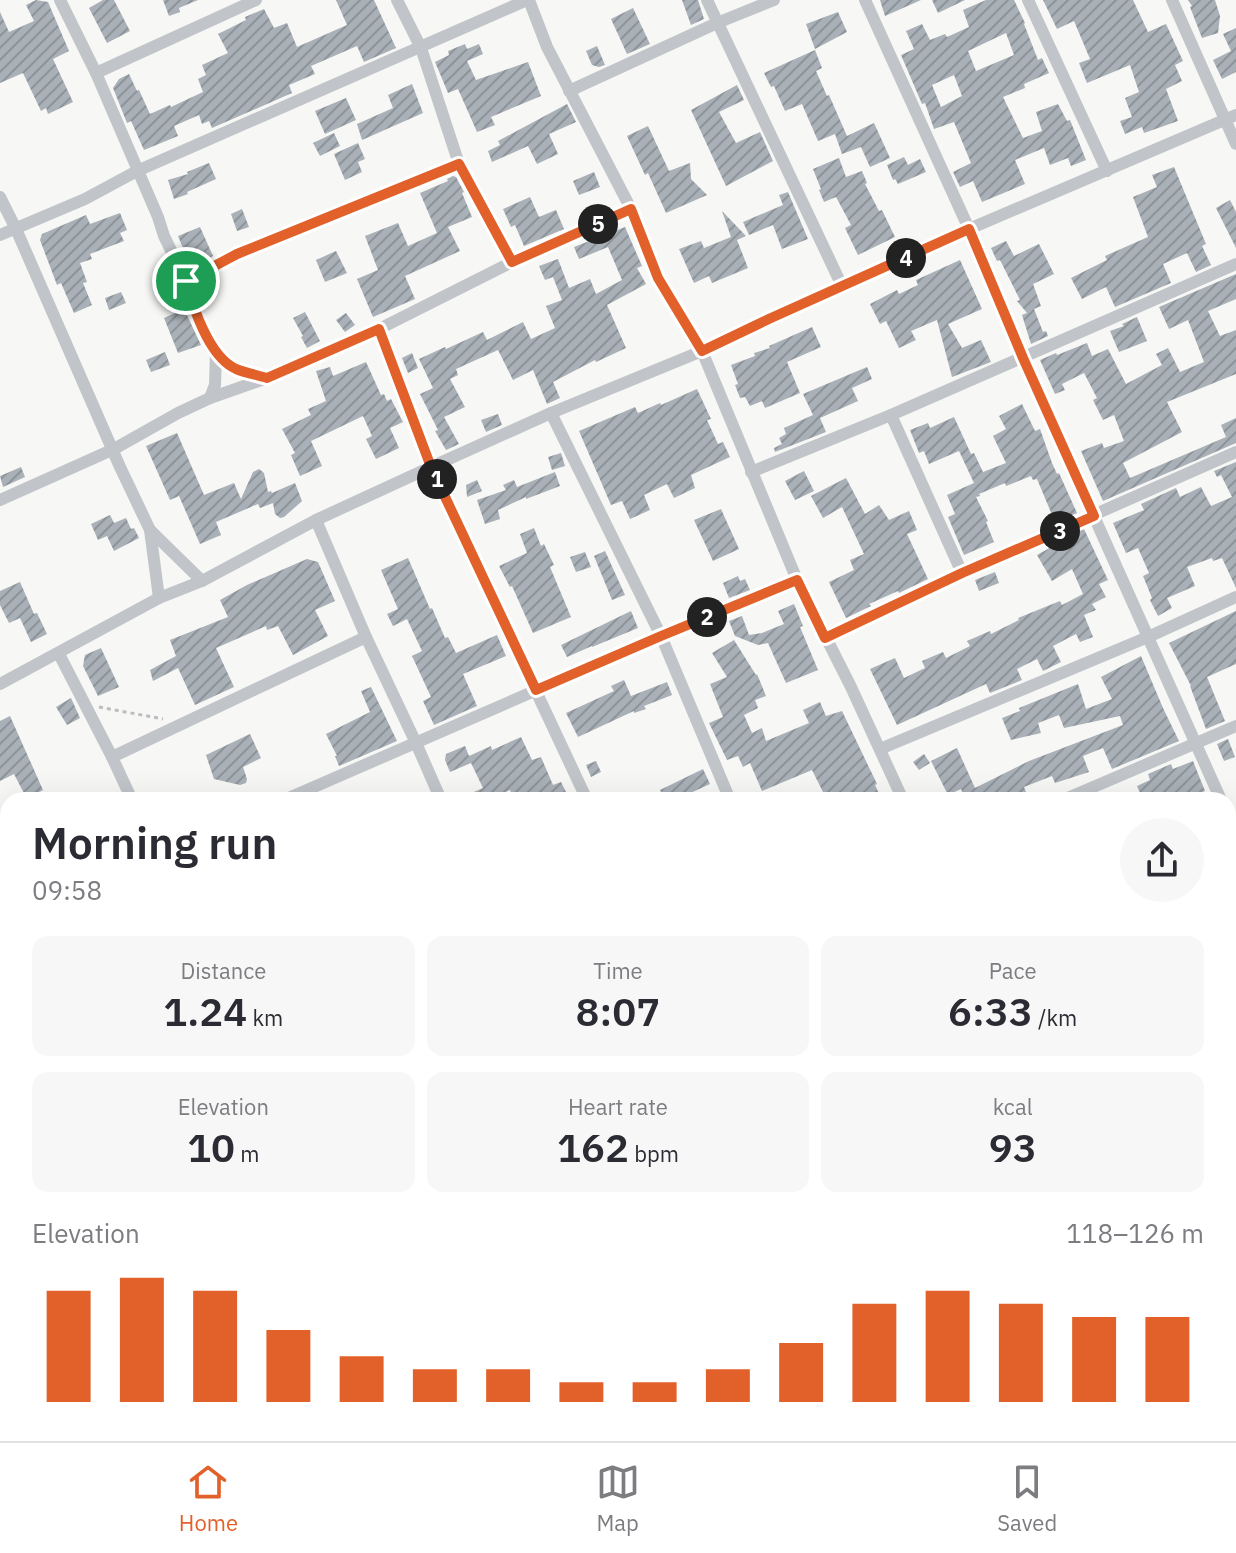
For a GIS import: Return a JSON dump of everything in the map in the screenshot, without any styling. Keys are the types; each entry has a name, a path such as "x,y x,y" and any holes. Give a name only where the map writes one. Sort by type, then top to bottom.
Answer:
{"street":[{"path":"49,0 62,3 96,73 186,281 193,307 216,351 234,368 267,378"},
{"path":"96,73 256,0"},
{"path":"397,0 421,48 459,164 512,262"},
{"path":"0,235 85,199 137,171 528,0 547,47 631,209 658,278 702,351 797,580 899,792"},
{"path":"707,0 842,286"},
{"path":"569,91 774,0"},
{"path":"865,0 1218,792"},
{"path":"1028,0 1107,171"},
{"path":"1172,0 1230,118 1236,144"},
{"path":"0,684 159,598 202,581 316,520 431,467 551,413 702,351 969,229 1230,118"},
{"path":"186,281 237,254 459,164"},
{"path":"0,197 150,530 159,598"},
{"path":"0,500 114,449 210,398 267,378 379,329 512,262 631,209"},
{"path":"751,472 891,415 1236,264"},
{"path":"379,329 431,467 583,792"},
{"path":"210,398 215,385 216,351"},
{"path":"551,413 661,636 727,792"},
{"path":"891,415 962,573"},
{"path":"825,638 962,573 1236,452"},
{"path":"316,520 437,792"},
{"path":"150,530 202,581"},
{"path":"303,792 797,580"},
{"path":"880,749 1236,597"},
{"path":"112,757 366,637"},
{"path":"59,654 128,792"},
{"path":"1082,792 1236,726"}],"path":[{"path":"84,704 184,723"}],"building":[{"path":"36,0 48,2 69,51 53,59 73,102 48,114 46,108 41,111 23,73 0,83 0,12 9,32 34,21 26,5"},
{"path":"103,0 114,0 130,31 107,43 89,8"},
{"path":"163,0 198,0 169,16"},
{"path":"336,0 374,0 396,48 364,62 357,46 311,66 315,74 289,85 292,93 212,128 209,121 202,124 199,115 174,126 178,136 144,150 131,121 127,123 113,88 119,79 129,74 150,114 171,107 203,92 198,79 206,75 202,65 228,53 218,34 264,9 274,28 287,23 297,47 347,25"},
{"path":"682,0 698,0 704,19 691,25"},
{"path":"880,0 921,0 885,16"},
{"path":"932,0 965,0 938,13"},
{"path":"986,0 1014,0 1038,60 1042,58 1049,73 1003,97 1023,138 1042,131 1036,112 1058,104 1067,121 1070,120 1086,160 1071,166 1068,158 1050,165 1044,148 1015,160 1025,184 982,202 973,181 960,187 953,172 971,163 954,122 934,129 901,55 914,49 906,31 922,24 930,40 945,34 947,37 969,27 963,10","holes":["1006,33 1014,55 976,71 968,51","954,75 962,96 941,107 932,85"]},
{"path":"1043,0 1133,0 1148,32 1166,24 1183,61 1175,65 1182,81 1166,89 1178,121 1144,133 1142,127 1125,134 1120,121 1132,117 1125,98 1139,92 1130,65 1087,83 1079,63 1090,59 1074,21 1057,29"},
{"path":"1188,0 1215,0 1220,16 1218,33 1202,38"},
{"path":"633,8 650,44 627,54 611,19"},
{"path":"838,12 847,32 815,49 806,24"},
{"path":"1236,28 1236,72 1222,79 1213,60 1231,51 1223,34"},
{"path":"465,44 467,49 479,44 483,54 467,61 476,80 528,62 541,96 491,117 495,125 477,132 458,89 448,93 435,62 449,55 448,51"},
{"path":"597,46 605,65 599,67 592,65 586,51"},
{"path":"815,50 822,68 816,71 847,136 874,123 890,158 870,167 861,147 842,154 835,134 818,141 802,104 785,111 774,86 771,87 764,73"},
{"path":"412,84 423,113 362,140 357,124 393,108 388,95"},
{"path":"737,85 744,100 719,112 736,143 760,132 773,161 726,186 691,110"},
{"path":"346,98 356,120 325,134 315,111"},
{"path":"567,104 576,122 549,134 558,154 537,164 528,146 492,162 488,151 500,145 498,141"},
{"path":"648,126 669,171 690,163 691,179 707,195 666,213 627,136"},
{"path":"334,133 340,146 320,156 313,143"},
{"path":"358,143 365,159 358,162 362,172 345,180 334,154"},
{"path":"904,157 908,165 920,159 926,172 898,184 887,165"},
{"path":"839,158 846,177 862,171 865,184 895,237 858,255 845,228 851,225 836,197 824,202 813,169"},
{"path":"209,163 216,179 174,199 168,180"},
{"path":"1174,167 1206,244 1202,246 1211,265 1196,272 1187,253 1163,264 1171,283 1115,307 1106,287 1082,299 1071,278 1107,260 1105,256 1148,237 1133,197 1157,187 1152,175"},
{"path":"594,172 600,187 579,195 573,181"},
{"path":"453,176 464,192 472,217 448,227 460,251 405,276 415,299 373,317 357,279 378,270 365,236 398,223 408,246 437,233 420,193"},
{"path":"788,192 808,239 782,249 773,225 749,235 743,222 783,205 779,195"},
{"path":"530,197 539,217 556,210 564,229 524,246 515,225 511,227 503,209"},
{"path":"1230,200 1236,212 1236,248 1216,208"},
{"path":"242,209 249,227 237,231 231,214"},
{"path":"722,211 746,236 737,240 748,268 712,283 709,276 694,283 679,249 701,241 704,248 731,237"},
{"path":"120,213 127,230 120,233 124,241 90,254 92,259 80,263 87,282 83,283 92,305 74,313 61,283 57,285 40,240 42,234 86,215 90,224"},
{"path":"200,227 213,256 191,268 178,236"},
{"path":"625,227 642,266 637,268 646,284 607,305 626,348 553,382 560,398 547,404 533,370 513,380 498,350 456,369 458,375 450,379 465,407 444,417 459,444 446,450 420,394 433,388 419,359 483,332 487,340 523,322 531,339 555,328 546,306 562,300 553,277 545,280 539,266 558,259 569,288 590,279 596,294 622,280 608,247 579,259 574,247"},
{"path":"1006,241 1014,256 1039,244 1054,274 1033,284 1041,306 1034,309 1043,332 1046,331 1048,336 1031,344 1022,315 1027,313 1017,301 1020,300 991,248"},
{"path":"336,251 347,273 325,282 316,260"},
{"path":"960,260 982,309 948,324 962,348 981,340 991,362 952,377 937,320 911,331 916,340 899,348 886,321 880,324 870,304 897,290 899,294 918,285 916,280"},
{"path":"1236,274 1236,299 1208,311 1220,336 1236,330 1236,374 1167,402 1182,432 1123,463 1130,478 1226,437 1221,425 1236,418 1236,443 1103,501 1081,451 1102,443 1104,448 1124,441 1114,415 1103,420 1093,400 1097,398 1084,373 1062,384 1065,390 1055,394 1040,360 1087,343 1092,356 1108,349 1126,384 1162,365 1156,354 1168,348 1180,372 1204,362 1188,320 1169,329 1159,307"},
{"path":"121,292 126,303 109,310 105,298"},
{"path":"184,309 201,345 178,353 164,318"},
{"path":"305,312 320,341 307,348 293,318"},
{"path":"346,313 355,325 345,332 336,320"},
{"path":"1137,317 1147,341 1119,352 1110,331"},
{"path":"812,327 821,347 787,362 800,393 765,408 762,401 750,406 745,397 740,398 731,365"},
{"path":"165,352 170,365 151,372 146,360"},
{"path":"412,353 418,368 408,373 402,358"},
{"path":"366,362 381,395 384,394 387,401 391,399 403,422 390,428 399,448 376,459 366,439 372,436 363,416 311,441 322,466 300,476 291,455 295,453 282,429 311,415 308,409 326,401 316,371 330,367 333,376"},
{"path":"867,367 872,379 852,388 858,401 820,418 826,432 775,452 774,448 782,444 779,438 786,434 784,428 813,415 803,394"},
{"path":"697,389 718,444 723,442 730,457 691,475 695,488 674,498 667,484 644,495 650,510 630,519 622,501 611,505 579,431 635,407 638,413"},
{"path":"1022,404 1035,431 1040,429 1052,463 1077,513 1055,522 1037,479 1033,480 1031,476 1006,486 1005,483 976,497 994,542 964,555 948,517 955,514 947,495 974,483 959,451 929,464 924,451 919,453 910,430 928,423 930,428 954,417 983,472 1006,463 993,436 1006,429 999,416"},
{"path":"498,414 502,425 486,432 481,420"},
{"path":"177,433 204,495 234,483 241,499 253,472 259,469 264,473 268,492 295,483 302,501 280,518 275,514 273,503 260,508 258,504 216,522 221,535 200,544 179,496 170,500 146,446"},
{"path":"561,453 565,466 552,470 548,457"},
{"path":"1236,462 1236,588 1222,558 1213,561 1212,558 1187,567 1195,586 1167,598 1172,608 1158,616 1143,576 1149,573 1138,548 1126,553 1113,523 1144,510 1141,504 1176,488 1180,497 1201,487 1211,506 1232,497 1221,475 1217,477 1214,471"},
{"path":"21,467 25,477 3,487 0,476"},
{"path":"804,471 814,491 795,500 785,481"},
{"path":"555,472 560,486 498,510 500,519 485,524 477,500 506,490 503,485 514,480 517,487"},
{"path":"846,478 865,514 879,505 889,520 909,511 917,530 907,534 928,579 869,604 871,606 846,618 829,582 854,570 850,560 864,554 842,507 823,518 811,496"},
{"path":"477,480 482,491 467,497 466,485"},
{"path":"721,509 739,549 713,561 694,520"},
{"path":"110,515 114,523 126,518 139,538 114,551 107,536 98,540 91,524"},
{"path":"534,528 541,546 544,544 554,565 550,567 571,617 533,633 512,586 499,566 527,553 520,534"},
{"path":"1084,529 1108,580 1099,584 1106,597 1092,604 1096,610 1084,615 1093,637 1080,642 1076,634 1053,646 1061,662 1043,671 1037,659 1017,669 1022,680 990,693 986,684 897,725 870,669 895,658 904,678 925,668 922,661 943,652 946,658 970,646 967,641 990,631 991,634 1018,618 1060,601 1062,605 1083,594 1072,569 1052,581 1037,555"},
{"path":"605,551 625,595 612,600 594,556"},
{"path":"585,552 591,567 576,572 570,557"},
{"path":"408,558 430,609 456,653 497,635 506,656 463,674 477,706 434,725 423,701 431,697 412,656 422,651 407,619 393,626 387,614 398,609 381,570"},
{"path":"307,559 318,562 335,601 315,610 328,636 293,655 278,626 267,630 266,626 216,648 234,687 195,705 178,668 153,681 150,670 176,656 170,640 228,617 220,600"},
{"path":"995,572 999,583 979,591 975,580"},
{"path":"738,576 740,581 745,579 750,590 729,598 723,583"},
{"path":"20,582 47,634 31,642 20,618 9,623 0,605 0,591"},
{"path":"794,604 818,670 786,683 768,643 758,645 735,636 729,621 742,616 749,635 762,633 784,624 778,611"},
{"path":"631,611 638,628 567,657 561,645"},
{"path":"1236,611 1236,664 1207,677 1225,721 1206,729 1191,686 1169,643"},
{"path":"734,640 757,674 766,696 755,700 758,708 744,715 752,733 762,728 766,741 809,723 803,710 820,702 826,716 842,711 878,792 823,792 812,770 762,791 750,763 743,767 738,756 727,760 709,723 723,717 710,684 727,677 712,653"},
{"path":"101,648 119,687 98,696 83,666 85,655"},
{"path":"1141,656 1179,741 1112,769 1103,748 1083,756 1089,772 1055,783 1052,776 1024,787 1026,792 962,792 961,789 946,792 931,761 957,748 975,788 1029,761 1123,725 1120,716 1064,728 1059,715 1038,723 1041,733 1011,740 1002,718 1078,684 1086,709 1112,699 1101,677"},
{"path":"624,680 631,696 667,682 672,695 578,737 566,713 614,691 611,686"},
{"path":"371,687 397,741 339,766 326,734 370,712 361,691"},
{"path":"71,698 80,718 67,725 56,707"},
{"path":"10,716 43,790 23,792 14,774 0,781 0,721"},
{"path":"250,734 261,758 243,767 246,783 240,785 214,779 206,755"},
{"path":"521,737 532,760 541,757 553,785 561,782 566,792 474,792 483,788 471,763 450,772 445,760 446,754 465,746 469,756 491,746 492,750"},
{"path":"1228,739 1235,757 1224,761 1217,744"},
{"path":"924,754 930,763 919,770 913,762"},
{"path":"596,761 601,772 591,777 586,765"},
{"path":"1193,761 1205,791 1140,792 1137,786 1150,780 1148,774 1171,764 1173,769"},
{"path":"703,769 710,784 692,792 660,790"}],"route":[{"path":"459,164 512,262 631,209 658,278 702,351 969,229 1094,516 962,573 825,638 797,580 536,690 431,467 379,329 267,378 234,368 216,351 193,307 186,281 237,254 459,164"}]}
